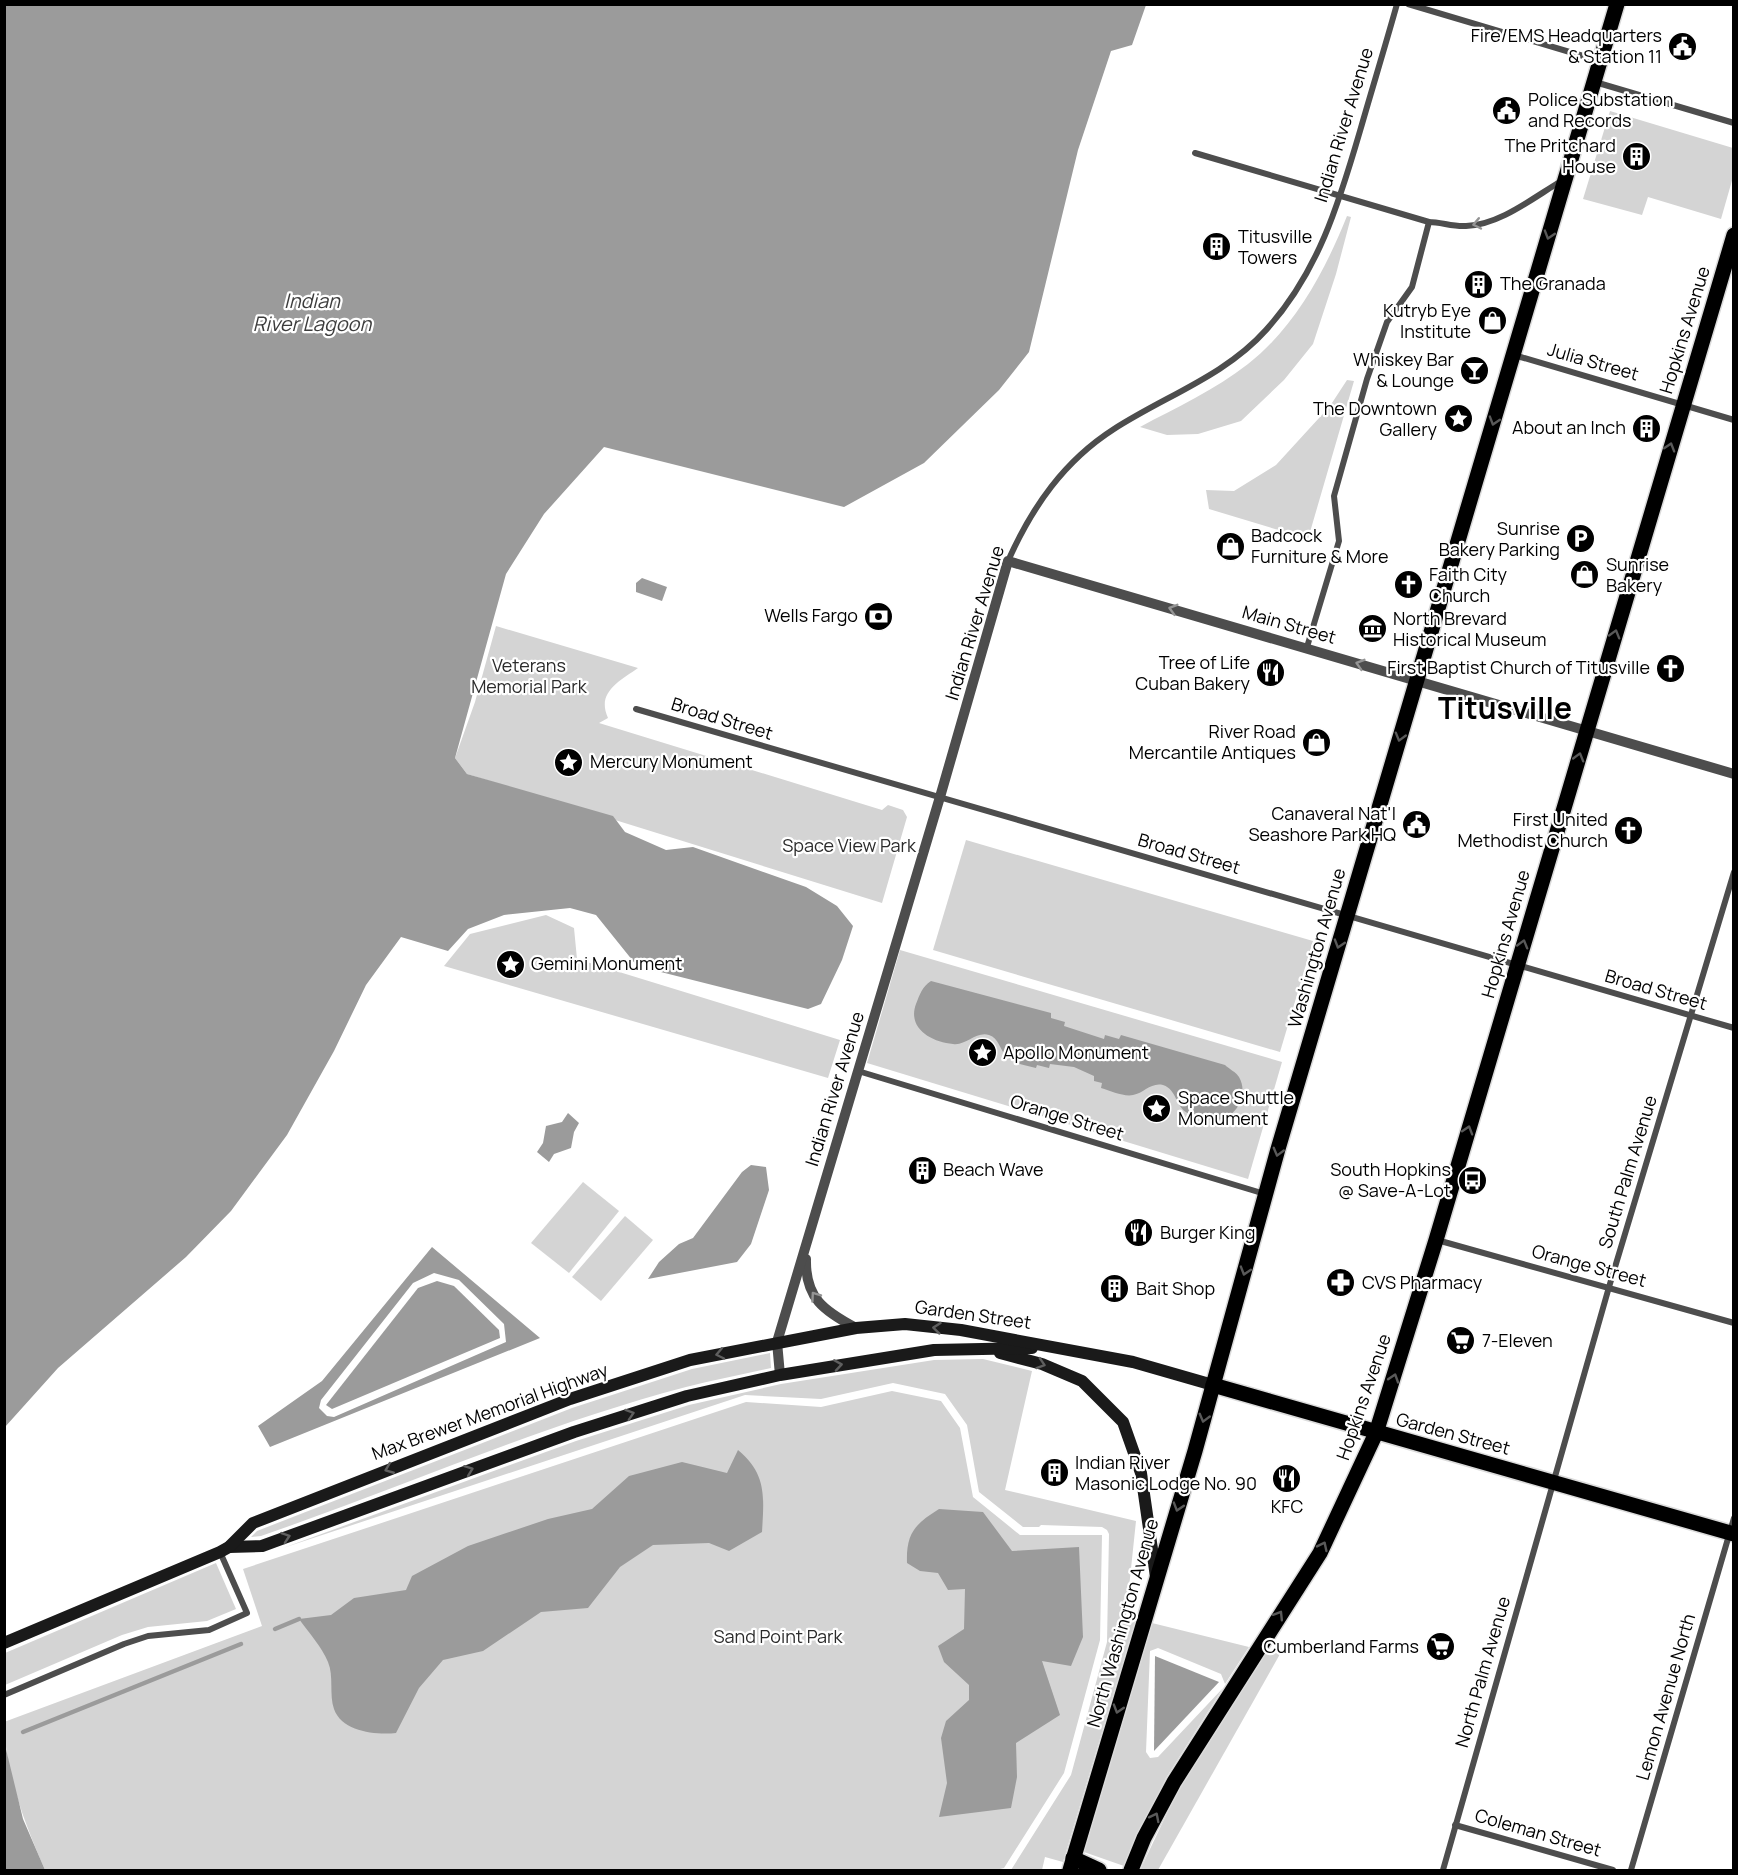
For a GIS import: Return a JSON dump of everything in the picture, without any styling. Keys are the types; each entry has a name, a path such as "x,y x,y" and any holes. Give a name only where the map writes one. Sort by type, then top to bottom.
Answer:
{"main road":[{"name":"Washington Avenue","path":"1213,1385 1347,916 1617,4"},
{"name":"Hopkins Avenue","path":"1131,1870 1144,1838 1173,1782 1320,1553 1376,1433 1436,1240 1734,235"},
{"name":"Garden Street","path":"777,1342 855,1328 905,1324 962,1330 1133,1362 1731,1534"},
{"name":"Max Brewer Memorial Highway","path":"225,1549 253,1523 518,1417 690,1360 777,1342"},
{"name":"Garden Street","path":"780,1375 934,1350 1057,1347"},
{"path":"985,1349 1042,1364 1082,1381 1123,1422 1142,1478 1156,1580"},
{"name":"Max Brewer Memorial Highway","path":"4,1643 225,1549 262,1546 574,1432 687,1396 780,1375"},
{"name":"North Washington Avenue","path":"1072,1864 1213,1385"},
{"path":"1072,1864 1098,1870"}],"street":[{"name":"Indian River Avenue","path":"780,1375 777,1342 1008,561 1033,511 1062,471 1113,429 1224,368 1265,332 1300,286 1322,247 1341,197 1397,4"},
{"path":"1408,4 1600,61"},
{"path":"1595,82 1734,123"},
{"path":"1195,153 1429,222 1458,226 1484,223 1566,178"},
{"path":"1307,647 1339,541 1334,496 1367,379 1387,322 1412,287 1429,222"},
{"name":"Julia Street","path":"1514,355 1734,420"},
{"name":"Main Street","path":"1008,561 1734,774"},
{"name":"Broad Street","path":"636,709 1734,1028"},
{"name":"South Palm Avenue","path":"1554,1482 1734,872"},
{"name":"Orange Street","path":"858,1071 1266,1195"},
{"name":"Orange Street","path":"1436,1240 1734,1323"},
{"path":"807,1246 805,1281 826,1312 855,1328"},
{"name":"North Palm Avenue","path":"1443,1870 1554,1482"},
{"name":"Lemon Avenue North","path":"1631,1870 1734,1518"},
{"path":"4,1695 123,1644 148,1636 209,1630 248,1613 225,1549"},
{"name":"Coleman Street","path":"1455,1825 1613,1870"}],"green space":[{"path":"1610,111 1733,148 1733,177 1721,219 1648,197 1642,215 1583,199"},
{"path":"1347,216 1351,217 1336,274 1313,344 1284,380 1241,421 1198,434 1167,435 1140,427 1222,382 1265,349 1307,297 1329,257"},
{"path":"1347,380 1354,381 1308,539 1209,509 1206,490 1234,491 1276,465 1330,406"},
{"name":"Space View Park","path":"496,626 638,668 617,683 607,694 605,709 608,718 599,723 882,810 888,805 903,810 907,817 882,903 467,774 455,758 475,702"},
{"path":"966,840 1313,941 1280,1052 933,950"},
{"path":"546,915 574,928 577,959 840,1040 828,1078 444,966 470,934"},
{"path":"900,950 1282,1062 1248,1179 867,1063"},
{"path":"583,1182 619,1211 569,1273 531,1243"},
{"path":"625,1216 653,1240 601,1301 572,1277"},
{"path":"770,1353 771,1368 686,1387 578,1419 314,1517 261,1536 251,1537 257,1531 572,1408 692,1369"},
{"path":"983,1359 1032,1371 1005,1490 1136,1521 1126,1616 1136,1619 1063,1862 1045,1857 1042,1870 1011,1870 1071,1775 1107,1642 1109,1534 1102,1527 1041,1525 1023,1527 979,1492 967,1425 945,1394 893,1383 821,1399 745,1395 283,1548 576,1441 689,1405 781,1384 934,1360"},
{"name":"Sand Point Park","path":"892,1391 941,1401 960,1428 973,1497 1020,1535 1102,1535 1100,1640 1064,1773 1004,1868 996,1870 45,1870 17,1798 8,1760 4,1722 262,1626 243,1569 746,1402 821,1407"},
{"path":"216,1563 236,1609 207,1621 148,1627 122,1635 5,1685 5,1653"},
{"path":"1152,1623 1249,1647 1225,1684 1221,1674 1158,1648 1150,1651 1146,1752 1150,1758 1158,1757 1223,1688 1166,1778 1124,1866 1084,1852"},
{"path":"1266,1651 1280,1654 1158,1870 1140,1870 1180,1786"}],"water":[{"name":"Indian River Lagoon","path":"5,4 1146,5 1132,45 1111,51 1078,150 1029,352 999,390 924,463 844,507 604,447 544,514 506,574 455,758 467,774 613,816 625,832 666,850 693,847 806,887 837,906 853,926 842,960 821,1004 808,1009 637,966 596,915 570,908 504,915 468,929 448,951 401,937 366,985 334,1051 287,1135 231,1211 186,1257 58,1368 5,1427"},
{"path":"642,578 667,587 662,601 636,592 636,583"},
{"path":"931,981 1051,1013 1051,1018 1065,1022 1064,1026 1104,1039 1105,1035 1119,1039 1121,1035 1225,1065 1238,1075 1242,1083 1240,1102 1233,1112 1222,1119 1206,1119 1185,1112 1168,1087 1163,1085 1151,1086 1133,1095 1122,1094 1101,1088 1102,1083 1094,1081 1094,1076 1074,1067 1050,1064 1049,1068 1037,1065 1036,1068 1016,1063 1006,1056 995,1039 989,1035 980,1035 958,1044 945,1043 929,1037 918,1027 914,1013 922,991"},
{"path":"568,1113 579,1123 574,1132 571,1148 554,1154 549,1162 537,1152 543,1143 546,1126 562,1122"},
{"path":"751,1165 766,1167 769,1190 751,1244 737,1262 648,1279 659,1262 679,1244 693,1238 742,1172"},
{"path":"432,1247 540,1338 270,1447 258,1426 322,1381","holes":["434,1273 459,1280 504,1324 506,1342 334,1417 327,1416 319,1408 321,1400 413,1283"]},
{"path":"437,1281 454,1286 499,1330 500,1338 332,1409 326,1405 418,1288"},
{"path":"738,1450 754,1468 762,1487 762,1532 729,1551 709,1543 653,1545 620,1567 588,1608 541,1612 483,1651 443,1660 419,1688 396,1733 360,1730 344,1723 338,1717 333,1704 328,1662 319,1645 299,1619 331,1615 354,1598 406,1590 412,1576 468,1546 548,1519 592,1509 629,1476 682,1462 727,1473"},
{"path":"939,1509 983,1512 1012,1551 1079,1547 1083,1637 1071,1666 1042,1661 1060,1715 1016,1743 1017,1777 1011,1808 939,1817 947,1783 941,1738 946,1721 969,1700 969,1685 944,1662 938,1646 964,1629 965,1589 948,1590 938,1573 920,1571 907,1563 907,1553 914,1530"},
{"path":"1155,1656 1219,1682 1154,1751"},
{"path":"4,1741 23,1819 45,1870 5,1870"}],"waterway":[{"path":"275,1629 299,1619"},
{"path":"23,1732 241,1644"}],"place":[{"name":"Fire/EMS Headquarters & Station 11","path":"1683,46"},
{"name":"Police Substation and Records","path":"1507,110"},
{"name":"The Pritchard House","path":"1637,156"},
{"name":"Titusville Towers","path":"1217,247"},
{"name":"The Granada","path":"1479,284"},
{"name":"Kutryb Eye Institute","path":"1492,321"},
{"name":"Whiskey Bar & Lounge","path":"1475,370"},
{"name":"The Downtown Gallery","path":"1458,419"},
{"name":"About an Inch","path":"1647,428"},
{"name":"Sunrise Bakery Parking","path":"1581,539"},
{"name":"Badcock Furniture & More","path":"1230,546"},
{"name":"Sunrise Bakery","path":"1585,575"},
{"name":"Faith City Church","path":"1408,585"},
{"name":"Wells Fargo","path":"879,616"},
{"name":"North Brevard Historical Museum","path":"1372,629"},
{"name":"First Baptist Church of Titusville","path":"1671,668"},
{"name":"Tree of Life Cuban Bakery","path":"1271,673"},
{"name":"River Road Mercantile Antiques","path":"1317,742"},
{"name":"Mercury Monument","path":"569,762"},
{"name":"Canaveral Nat'l Seashore Park HQ","path":"1417,824"},
{"name":"First United Methodist Church","path":"1629,830"},
{"name":"Gemini Monument","path":"510,964"},
{"name":"Apollo Monument","path":"982,1053"},
{"name":"Space Shuttle Monument","path":"1157,1108"},
{"name":"Beach Wave","path":"922,1170"},
{"name":"South Hopkins @ Save-A-Lot","path":"1472,1180"},
{"name":"Burger King","path":"1139,1233"},
{"name":"CVS Pharmacy","path":"1341,1283"},
{"name":"Bait Shop","path":"1115,1289"},
{"name":"7-Eleven","path":"1461,1341"},
{"name":"Indian River Masonic Lodge No. 90","path":"1054,1473"},
{"name":"KFC","path":"1287,1478"},
{"name":"Cumberland Farms","path":"1440,1647"}],"district":[{"name":"Titusville","path":"1505,709"}],"park label":[{"name":"Veterans Memorial Park","path":"529,676"}]}
